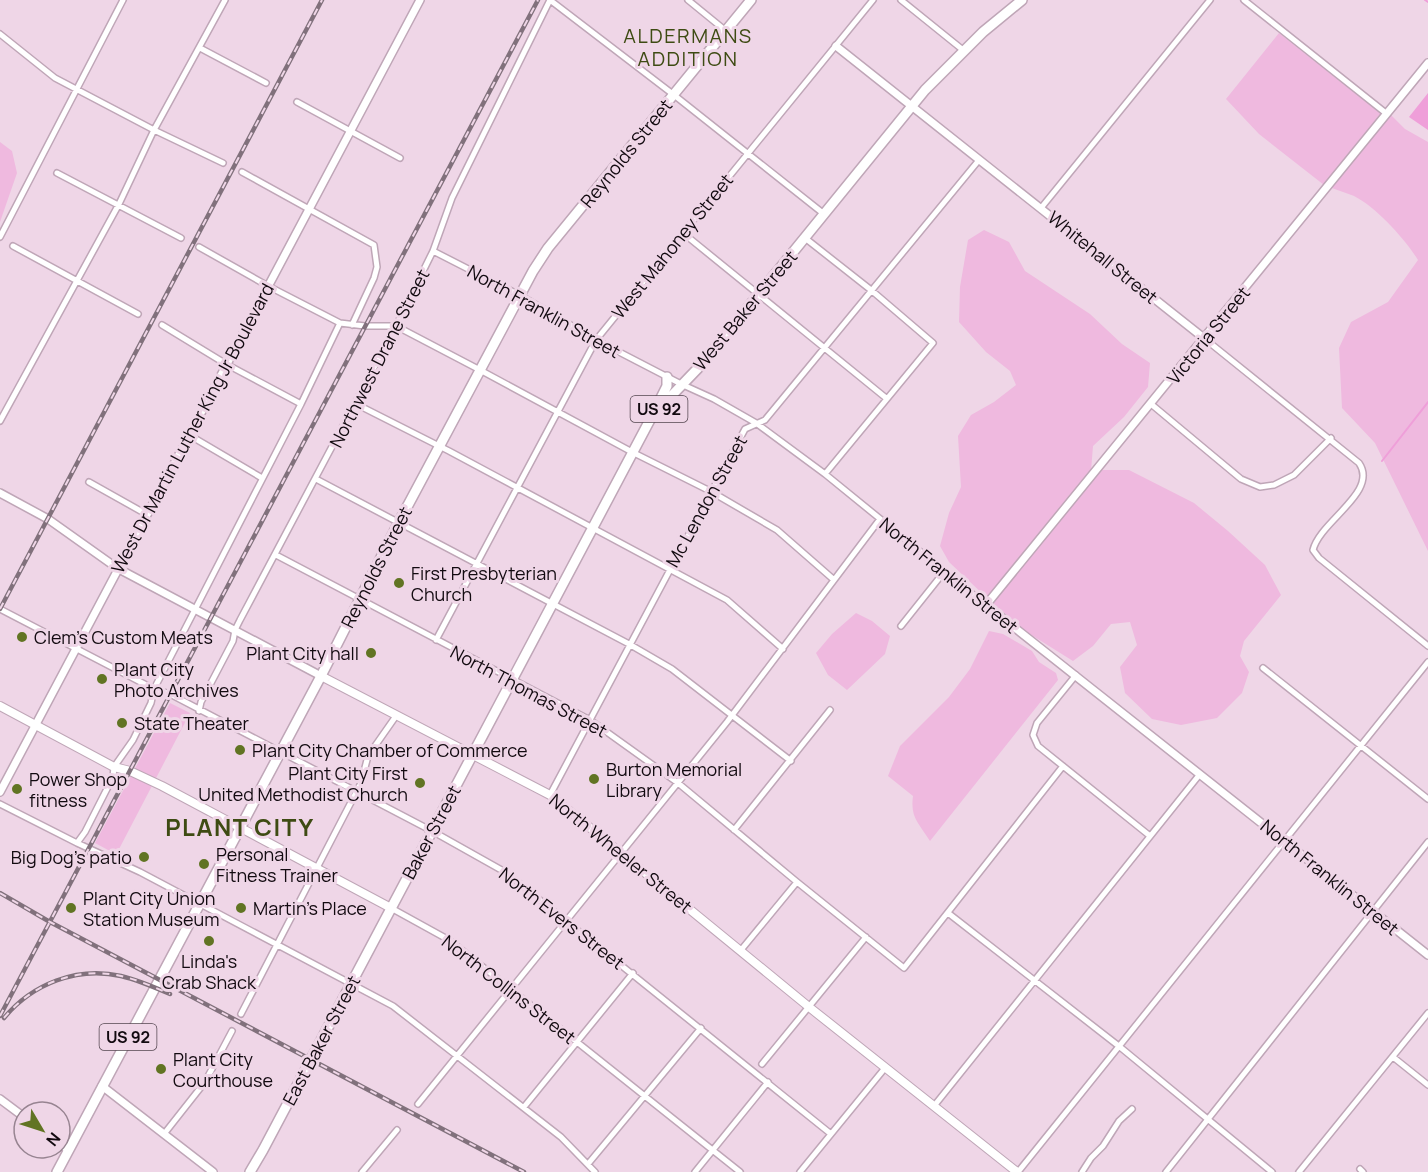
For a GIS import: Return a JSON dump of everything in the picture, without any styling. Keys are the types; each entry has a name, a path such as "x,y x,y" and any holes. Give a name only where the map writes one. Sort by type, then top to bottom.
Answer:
{"main road":[{"name":"Reynolds Street","path":"72,1144 321,676 439,446 548,249 751,0"},
{"name":"West Baker Street","path":"472,755 652,416 702,364 911,107 963,50 1022,0"},
{"name":"US 92","path":"652,416 667,386 667,377"},
{"name":"North Wheeler Street","path":"321,676 550,795 809,1007 1018,1172"},
{"name":"North Collins Street","path":"0,706 114,767 130,771 240,827 391,908"},
{"name":"Baker Street","path":"391,908 472,755"},
{"name":"East Baker Street","path":"250,1172 391,908"}],"street":[{"path":"0,237 123,0"},
{"path":"0,422 76,279 119,204 154,130 225,0"},
{"name":"West Dr Martin Luther King Jr Boulevard","path":"0,792 420,0"},
{"path":"550,0 824,214"},
{"name":"Northwest Drane Street","path":"199,711 201,702 233,641 235,630 396,326 433,251 452,198 550,0"},
{"path":"688,0 726,31"},
{"name":"West Mahoney Street","path":"436,640 596,340 873,0"},
{"path":"901,0 963,50"},
{"path":"1041,208 1210,0"},
{"path":"1244,0 1387,114"},
{"path":"0,34 55,78 223,163"},
{"name":"Whitehall Street","path":"836,46 1331,438 1359,463 1365,473 1360,490 1322,533 1313,550 1318,558 1428,646"},
{"path":"200,48 266,83"},
{"name":"Victoria Street","path":"986,605 1428,63"},
{"path":"297,102 400,158"},
{"name":"Mc Lendon Street","path":"550,795 745,429 765,420 979,160"},
{"path":"242,172 374,245 377,267 374,278 352,325"},
{"path":"57,173 181,238"},
{"path":"683,233 886,398"},
{"path":"805,238 933,343 825,474"},
{"path":"13,246 138,314"},
{"path":"199,247 340,323 396,326 710,491 777,530 833,579"},
{"name":"North Franklin Street","path":"433,251 521,296 596,340 714,399 756,423 825,474 944,572 1428,955"},
{"path":"77,843 113,777 114,767 133,740 151,703 154,689 301,404 340,323"},
{"path":"162,325 226,364 301,404"},
{"path":"356,404 517,487 727,600 783,649"},
{"path":"1151,404 1241,479 1260,486 1274,485 1294,476 1331,438"},
{"path":"189,435 262,478"},
{"path":"316,479 630,644 672,669 791,761"},
{"path":"89,482 146,514"},
{"name":"North Wheeler Street","path":"0,493 48,519 117,568 321,676"},
{"path":"418,1104 731,716 880,519"},
{"name":"North Thomas Street","path":"276,555 590,720 678,783 796,882 904,968 948,913"},
{"path":"901,626 944,572"},
{"name":"North Evers Street","path":"0,609 154,689 170,694 432,831 505,872 831,1134"},
{"path":"1018,1172 1428,662"},
{"path":"1263,668 1428,800"},
{"path":"1076,675 1037,723 1033,735 1038,746 1150,836"},
{"path":"734,830 830,710"},
{"path":"241,1014 365,773 368,756 396,716"},
{"path":"1063,766 948,913 1120,1047 1272,1172"},
{"path":"934,1106 1200,774"},
{"path":"0,804 77,843 121,862 393,1006 561,1137 596,1172"},
{"path":"1166,1172 1428,842"},
{"path":"741,950 796,882"},
{"name":"North Collins Street","path":"391,908 449,940 740,1172"},
{"path":"762,1064 866,938"},
{"path":"524,1107 633,973"},
{"path":"1299,1172 1428,1013"},
{"path":"588,1164 701,1028"},
{"path":"164,1134 205,1082 232,1031"},
{"path":"1393,1057 1428,1085"},
{"path":"800,1172 885,1068"},
{"path":"695,1172 768,1082"},
{"path":"102,1086 213,1172"},
{"path":"1082,1172 1119,1121 1132,1109"},
{"path":"362,1172 397,1130"}],"shaded area":[{"path":"1279,33 1381,114 1324,185 1259,134 1226,99"},
{"path":"1428,93 1428,130 1409,117"},
{"path":"1391,115 1405,129 1428,142 1428,551 1375,443 1342,408 1339,348 1351,322 1388,302 1418,260 1398,233 1363,201 1332,188"},
{"path":"0,142 12,151 17,173 0,222"},
{"path":"984,230 1009,242 1025,271 1090,314 1122,344 1150,363 1148,387 1124,417 1093,446 1091,471 987,598 949,562 940,546 949,513 961,487 958,436 971,415 994,402 1016,385 1010,371 986,352 959,322 960,287 968,240"},
{"path":"1102,470 1129,470 1194,503 1265,565 1281,595 1244,641 1240,656 1249,672 1242,693 1217,718 1181,725 1152,719 1125,693 1120,667 1137,645 1130,622 1111,624 1093,646 1073,661 1025,631 993,603"},
{"path":"856,613 872,621 890,636 885,654 847,690 828,675 816,653 832,634"},
{"path":"989,631 1003,634 1032,651 1039,662 1056,673 1058,680 930,841 914,815 913,796 888,776 900,746 949,697 970,669"},
{"path":"170,703 190,713 118,851 108,850 95,843"}],"waterway":[{"path":"1382,461 1428,402"}],"railway":[{"path":"0,609 322,0"},
{"path":"0,1016 538,0"},
{"path":"0,893 50,922 524,1172"},
{"path":"4,1018 15,1006 42,987 72,976 88,974 121,976 170,994"}],"place":[{"name":"First Presbyterian Church","path":"399,583"},
{"name":"Clem's Custom Meats","path":"22,637"},
{"name":"Plant City hall","path":"371,653"},
{"name":"Plant City Photo Archives","path":"102,679"},
{"name":"State Theater","path":"122,723"},
{"name":"Plant City Chamber of Commerce","path":"240,750"},
{"name":"Burton Memorial Library","path":"594,779"},
{"name":"Plant City First United Methodist Church","path":"420,783"},
{"name":"Power Shop fitness","path":"17,789"},
{"name":"Big Dog's patio","path":"144,857"},
{"name":"Personal Fitness Trainer","path":"204,864"},
{"name":"Plant City Union Station Museum","path":"71,908"},
{"name":"Martin's Place","path":"241,908"},
{"name":"Linda's Crab Shack","path":"209,941"},
{"name":"Plant City Courthouse","path":"161,1069"}],"district":[{"name":"ALDERMANS ADDITION","path":"688,46"},
{"name":"PLANT CITY","path":"240,826"}]}
